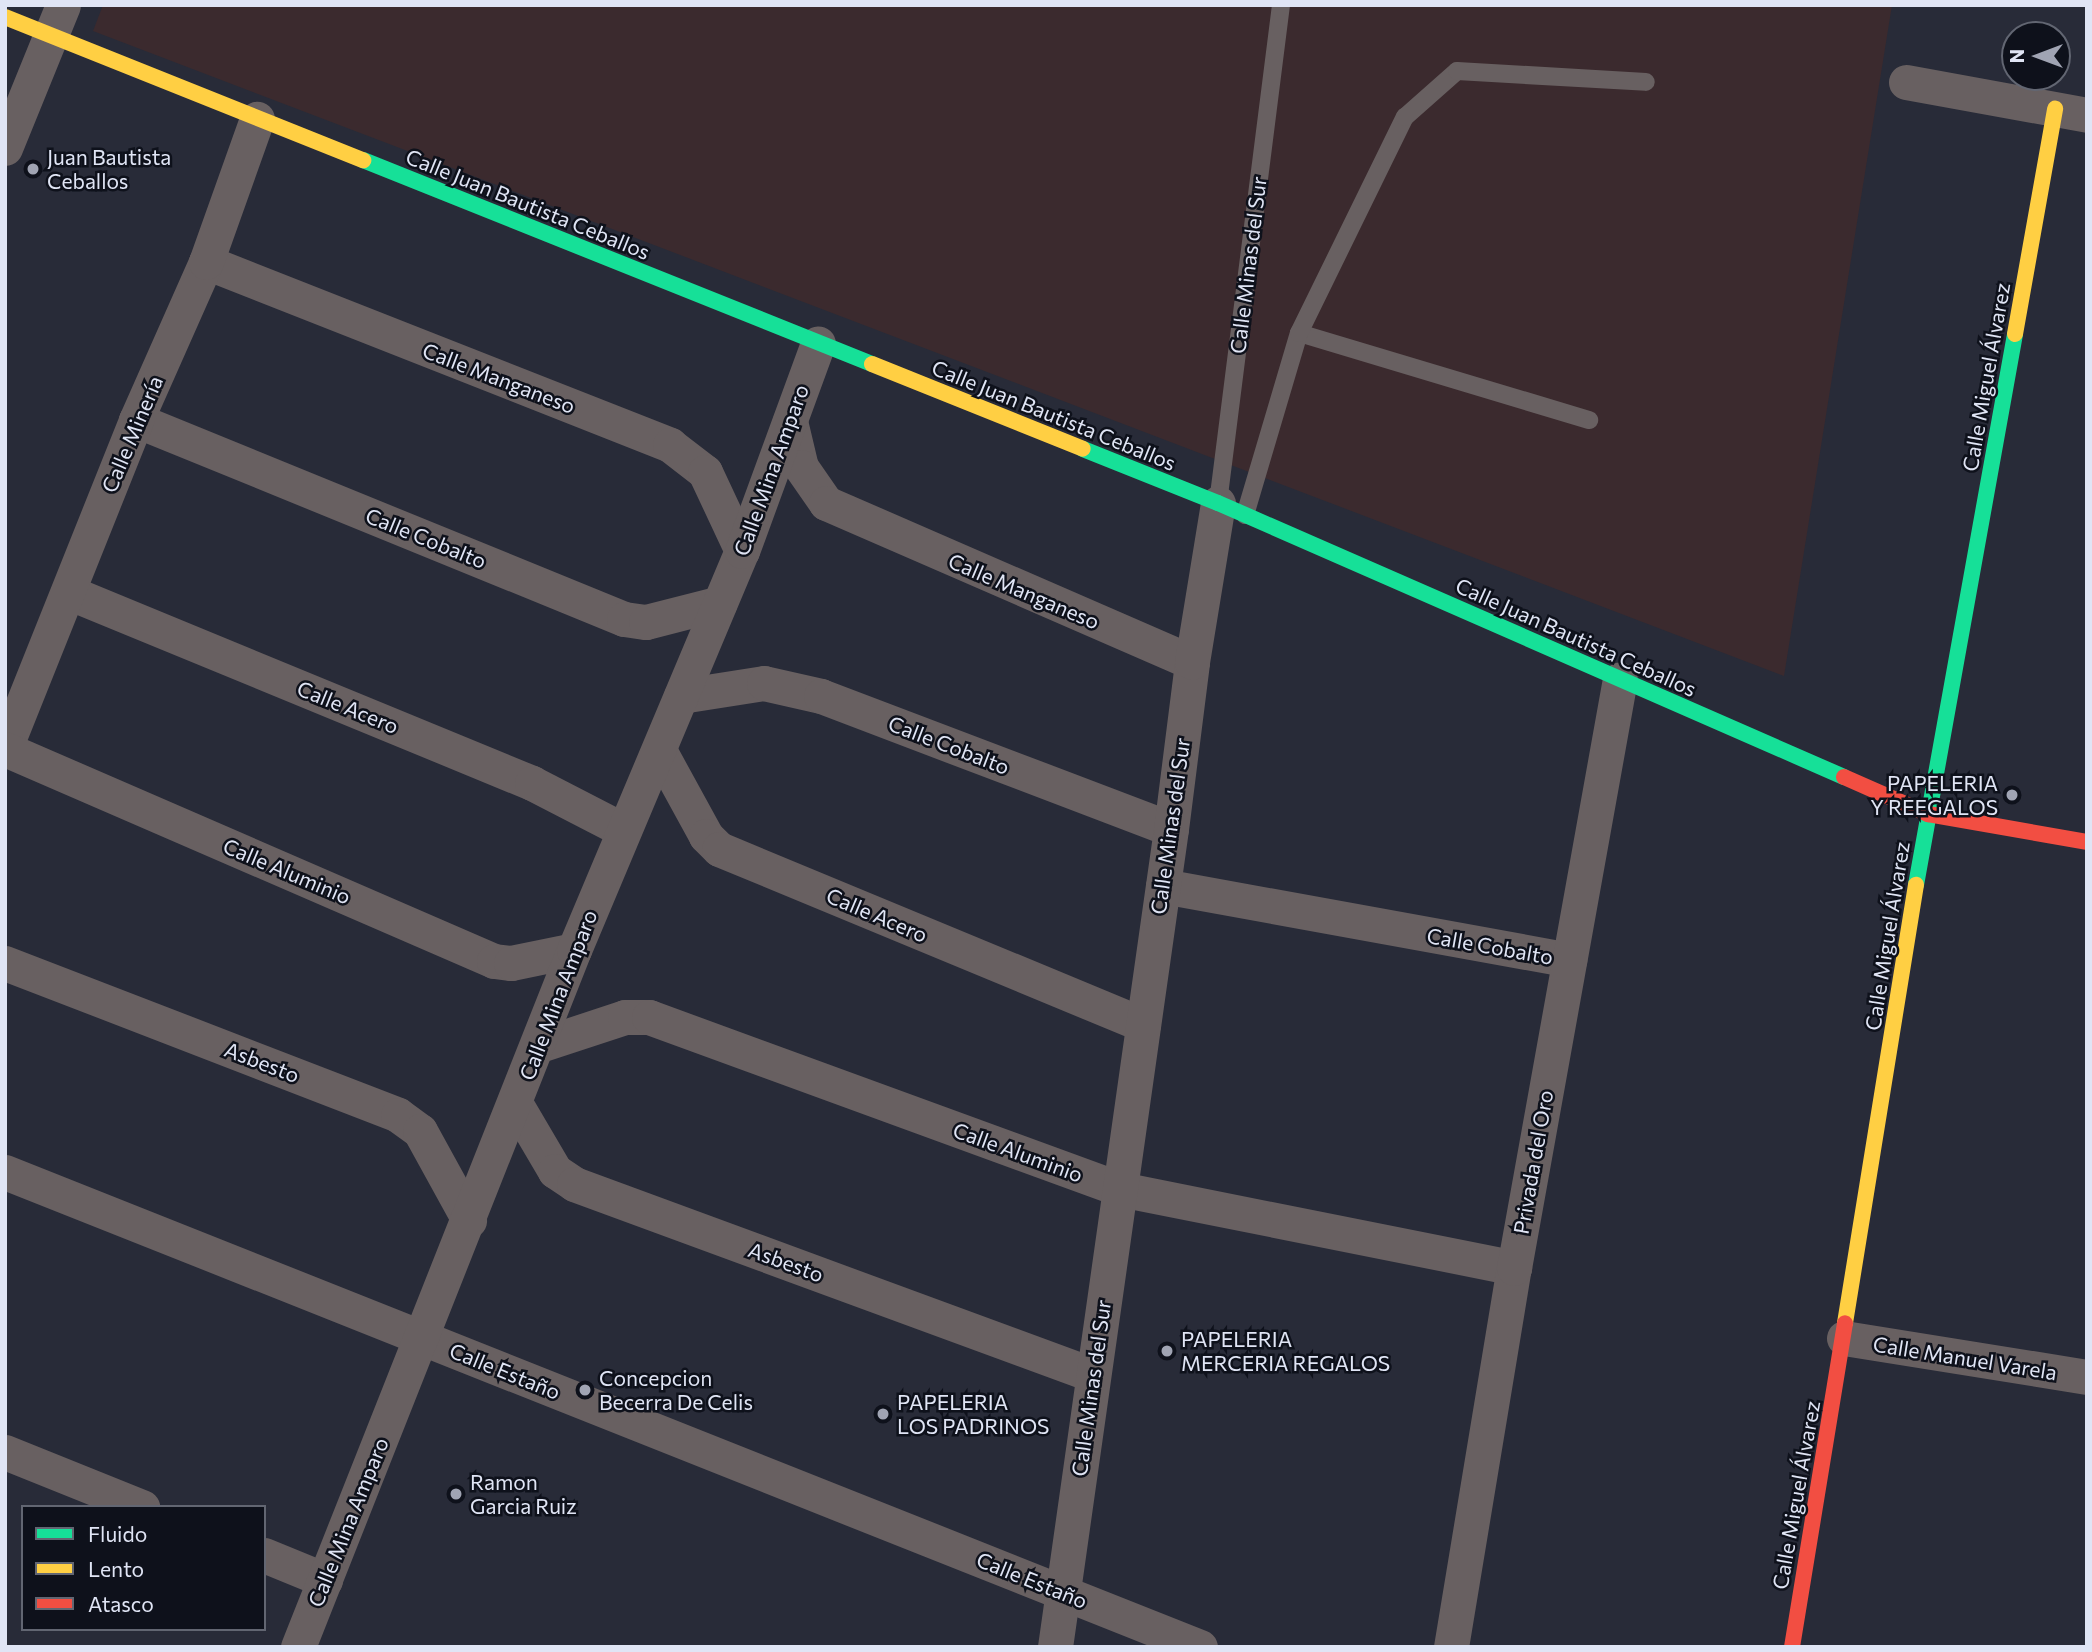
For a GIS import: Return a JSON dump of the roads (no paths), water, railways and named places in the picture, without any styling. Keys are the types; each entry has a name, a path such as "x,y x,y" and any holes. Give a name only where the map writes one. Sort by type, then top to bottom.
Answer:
{"street":[{"name":"Calle Juan Bautista Ceballos","path":"5,18 56,21 257,119 1231,509 1928,814 2087,842"},
{"path":"5,148 56,21"},
{"path":"1906,82 2071,112"},
{"name":"Calle Miguel Álvarez","path":"1792,1647 1928,814 2071,112"},
{"name":"Calle Minería","path":"5,749 136,420 206,262 257,119"},
{"name":"Calle Manganeso","path":"206,262 670,445 705,472 742,551"},
{"name":"Calle Mina Amparo","path":"298,1647 574,950 742,551 818,343"},
{"name":"Calle Cobalto","path":"136,420 624,619 646,622 720,603"},
{"name":"Calle Manganeso","path":"790,421 801,467 826,503 1192,662"},
{"name":"Calle Minas del Sur","path":"1055,1647 1171,829 1192,662 1231,509"},
{"name":"Calle Acero","path":"68,592 532,783 623,830"},
{"name":"Privada del Oro","path":"1451,1647 1514,1268 1620,679"},
{"name":"Calle Cobalto","path":"681,696 764,683 821,696 1171,829"},
{"name":"Calle Aluminio","path":"5,749 494,961 511,963 574,950"},
{"name":"Calle Acero","path":"659,750 706,836 719,849 1143,1025"},
{"name":"Calle Cobalto","path":"1163,886 1569,960"},
{"name":"Asbesto","path":"5,963 398,1115 420,1131 469,1220"},
{"name":"Calle Aluminio","path":"537,1046 625,1017 649,1017 1120,1189 1514,1268"},
{"name":"Asbesto","path":"515,1103 555,1171 574,1184 1093,1375"},
{"name":"Calle Estaño","path":"5,1172 1200,1647"},
{"name":"Calle Manuel Varela","path":"1844,1338 2087,1377"},
{"path":"5,1452 137,1505"},
{"path":"266,1556 325,1580"}],"lane":[{"name":"Calle Minas del Sur","path":"1231,509 1281,5"},
{"path":"1231,509 1299,333 1405,117 1457,71 1646,82"},
{"path":"1299,333 1589,419"}],"place":[{"name":"Juan Bautista Ceballos","path":"33,169"},
{"name":"PAPELERIA Y REEGALOS","path":"2012,795"},
{"name":"PAPELERIA MERCERIA REGALOS","path":"1167,1351"},
{"name":"Concepcion Becerra De Celis","path":"585,1390"},
{"name":"PAPELERIA LOS PADRINOS","path":"883,1414"},
{"name":"Ramon Garcia Ruiz","path":"456,1494"}]}
